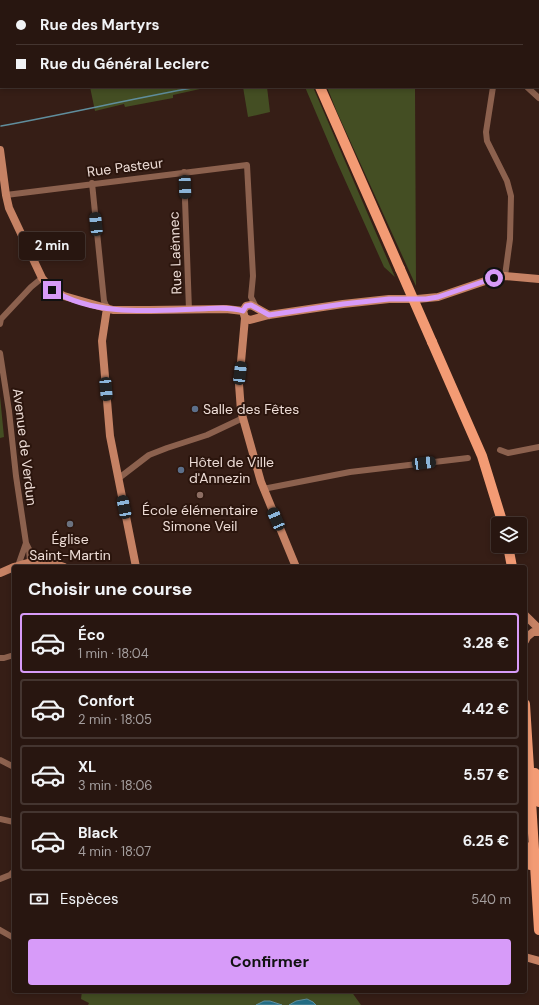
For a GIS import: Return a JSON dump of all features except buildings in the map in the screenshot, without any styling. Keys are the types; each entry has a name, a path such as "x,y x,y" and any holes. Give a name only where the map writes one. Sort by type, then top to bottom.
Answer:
{"main road":[{"path":"320,88 482,456 501,517"},
{"path":"509,553 512,565"},
{"path":"527,748 532,750 539,802"},
{"path":"527,764 536,904"},
{"path":"527,852 539,930"}],"street":[{"path":"493,88 486,132 487,141 507,181 511,196 510,239 505,276"},
{"path":"528,88 539,98"},
{"path":"0,150 6,194 12,215 42,278 52,290 64,296 107,308 188,310 226,308 249,314 269,315 389,299 438,297 494,278 505,276 539,279"},
{"name":"Rue Pasteur","path":"6,194 247,165 253,276 251,297"},
{"name":"Rue Laënnec","path":"184,172 188,310"},
{"path":"92,183 104,301 107,308 102,341 110,436 136,565"},
{"path":"0,324 1,319 42,278"},
{"path":"249,314 258,314 251,297"},
{"path":"251,297 249,314 244,332 239,384 240,405 264,489 295,565"},
{"path":"256,308 269,315"},
{"name":"Avenue de Verdun","path":"0,353 9,411 16,476 26,543 29,549 20,565"},
{"path":"119,478 133,466 149,456 167,448 207,435 243,418"},
{"path":"500,450 508,454 539,446"},
{"path":"264,489 350,472 468,458"},
{"name":"Avenue de Verdun","path":"20,565 18,563 23,554 26,543"},
{"path":"20,565 48,562 58,565"},
{"path":"0,573 12,568"},
{"path":"527,617 539,629"},
{"path":"527,637 533,632 539,632"},
{"path":"0,658 12,656"},
{"path":"0,760 12,766"},
{"path":"0,819 3,818 12,821"},
{"path":"0,879 12,873"},
{"path":"0,930 12,937"},
{"path":"527,958 539,961"}],"green space":[{"path":"90,88 204,88 173,95 173,98 125,107 124,104 95,111"},
{"path":"243,88 267,88 270,112 248,117"},
{"path":"305,88 313,88 395,277 384,267"},
{"path":"327,88 415,88 416,286"},
{"path":"0,396 4,437 0,438"},
{"path":"82,993 352,993 361,1005 88,1005 89,1003 81,999"}],"water":[{"path":"307,999 316,1005 289,1005 296,1001"},
{"path":"264,1001 270,1001 282,1005 256,1005"}],"waterway":[{"path":"1,126 192,88"}],"place":[{"name":"Salle des Fêtes","path":"195,409"},
{"name":"Hôtel de Ville d'Annezin","path":"181,470"},
{"name":"École élémentaire Simone Veil","path":"200,495"},
{"name":"Église Saint-Martin","path":"70,524"}],"route":[{"path":"52,290 64,296 113,310 226,308 243,311 246,306 254,305 269,315 389,299 426,299 438,297 494,278"}]}
